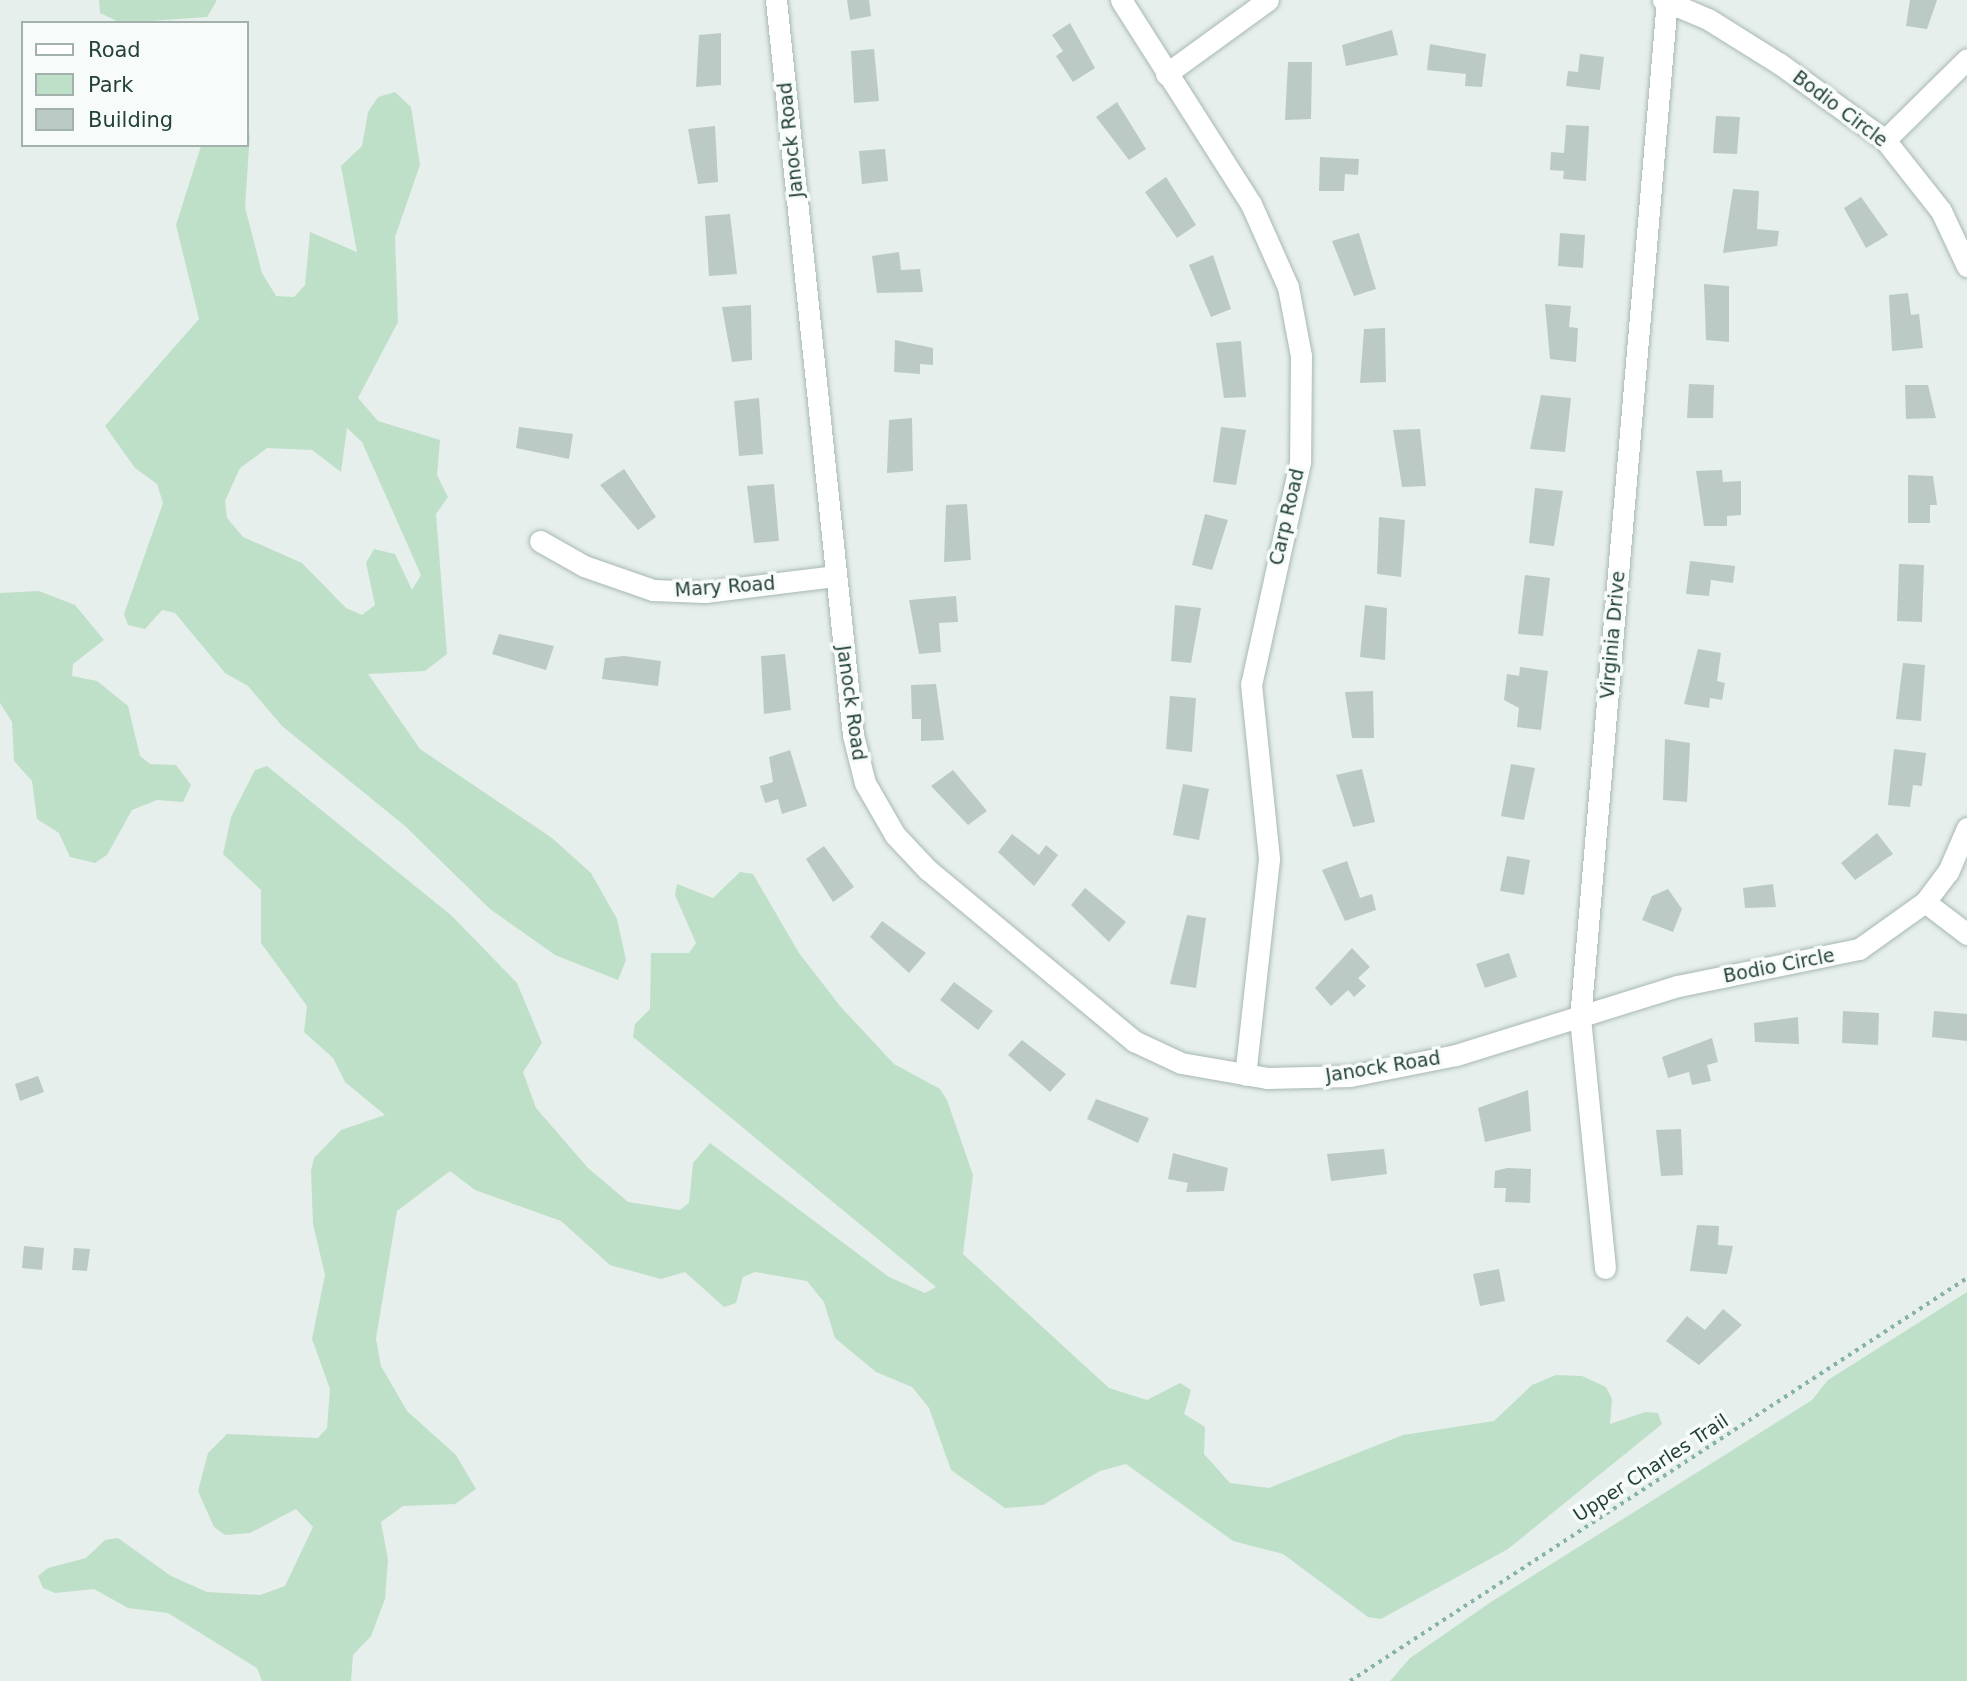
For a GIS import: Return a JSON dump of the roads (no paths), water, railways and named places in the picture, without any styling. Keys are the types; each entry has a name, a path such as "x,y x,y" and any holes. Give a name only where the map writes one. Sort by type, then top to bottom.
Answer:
{"street":[{"name":"Janock Road","path":"776,0 856,752 871,798 895,835 928,870 1134,1041 1181,1063 1245,1076 1377,1072 1580,1019"},
{"name":"Carp Road","path":"1121,0 1251,204 1276,256 1295,319 1303,380 1300,462 1251,684 1269,859 1245,1076"},
{"path":"1166,74 1268,0"},
{"name":"Bodio Circle","path":"1665,1 1780,64 1885,140 1941,211 1967,266"},
{"name":"Virginia Drive","path":"1605,1268 1580,1019 1665,1"},
{"path":"1885,140 1967,59"},
{"name":"Mary Road","path":"540,541 584,566 653,590 705,592 836,576"},
{"name":"Bodio Circle","path":"1580,1019 1678,986 1859,949 1925,902 1948,872 1967,828"},
{"path":"1925,902 1967,934"}]}
